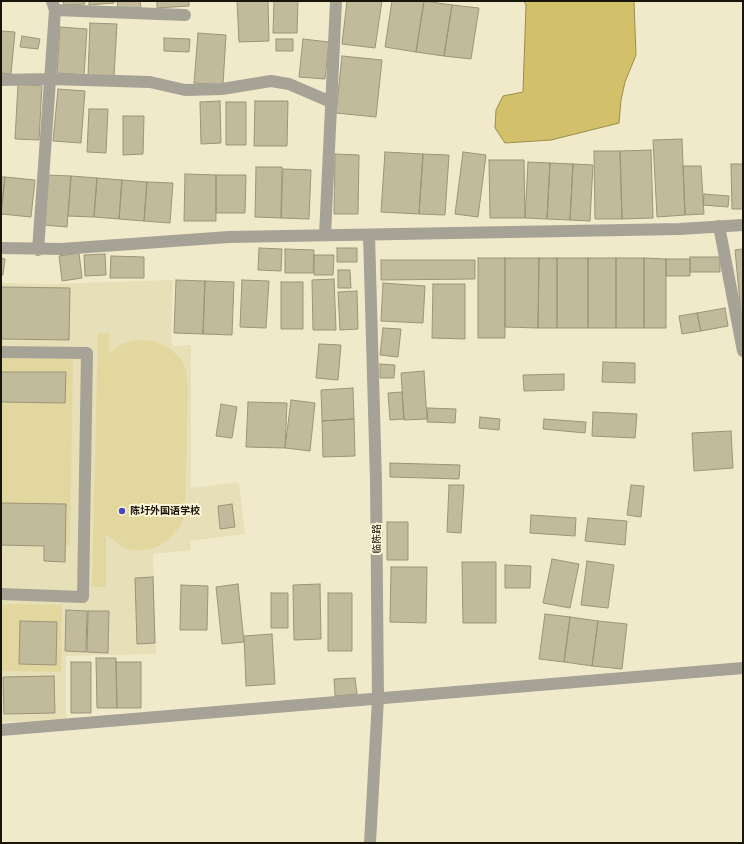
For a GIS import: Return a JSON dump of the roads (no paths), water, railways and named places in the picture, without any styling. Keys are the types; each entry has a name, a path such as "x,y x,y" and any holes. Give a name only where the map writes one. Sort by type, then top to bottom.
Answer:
{"street":[{"path":"325,235 336,1"},
{"path":"38,250 50,79 53,6 185,15"},
{"path":"1,80 50,79 150,82 184,90 222,88 271,81 289,84 331,102"},
{"path":"1,248 38,250 229,237 680,229 743,225"},
{"path":"719,226 743,351"},
{"name":"临陈路","path":"369,234 376,481 378,699 370,843"},
{"path":"1,352 87,353 83,597 1,594"},
{"path":"1,730 743,668"}],"place":[{"name":"陈圩外国语学校","path":"122,511"}]}
